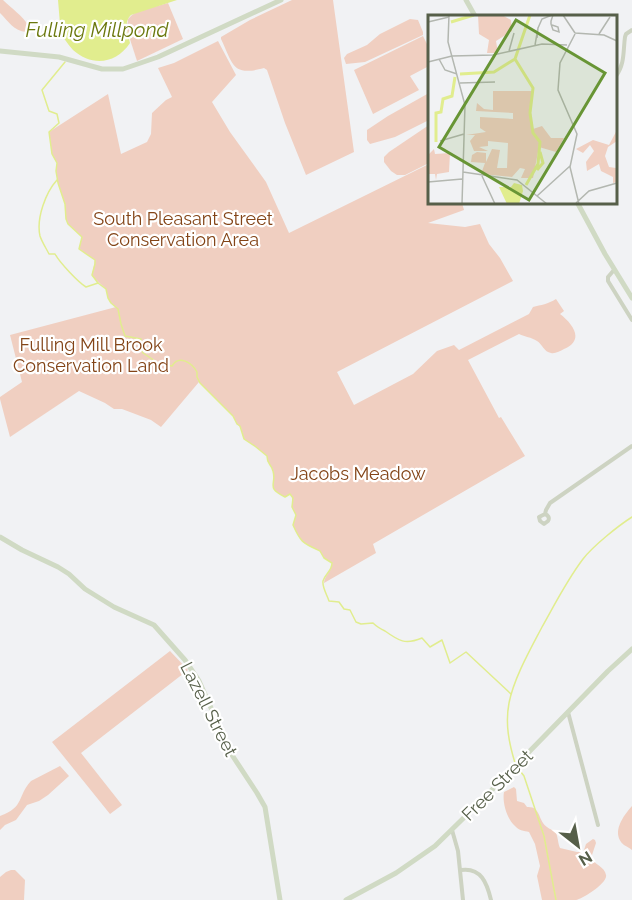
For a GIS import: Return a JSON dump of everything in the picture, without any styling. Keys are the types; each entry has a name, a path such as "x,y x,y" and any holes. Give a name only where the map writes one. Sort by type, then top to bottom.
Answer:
{"street":[{"path":"0,51 59,57 108,70 123,69 158,57 281,0"},
{"path":"466,0 474,15"},
{"path":"617,74 623,62 626,34 632,30"},
{"path":"577,204 632,298"},
{"path":"614,270 608,280 632,320"},
{"path":"545,514 550,503 632,446"},
{"name":"Lazell Street","path":"0,537 58,567 85,589 114,608 154,625 185,660 199,681 228,746 265,807 280,900"},
{"name":"Free Street","path":"346,900 406,867 452,830 632,649"},
{"path":"568,712 598,825"},
{"path":"452,830 463,900"},
{"path":"460,870 473,870 479,874 485,881 491,900"}],"green space":[{"path":"0,0 3,0 26,22 28,25 26,32 15,28 0,13"},
{"name":"South Pleasant Street Conservation Area","path":"292,0 333,0 354,152 306,175 267,70 264,68 245,71 239,69 231,62 221,39 250,20"},
{"path":"168,3 183,39 137,61 127,30 128,19 139,11"},
{"path":"410,19 418,20 423,35 365,62 346,64 344,58 347,54 367,45 380,34"},
{"path":"423,36 428,46 428,67 410,76 419,90 373,114 354,70"},
{"path":"218,41 236,75 212,102 230,132 266,182 289,233 428,164 428,204 462,204 464,210 428,223 465,227 480,224 489,244 513,281 337,372 354,405 413,374 437,351 454,345 459,350 529,314 533,307 556,299 564,311 560,314 575,332 574,341 556,353 545,350 537,341 519,334 468,360 499,418 501,417 525,456 373,544 376,553 324,583 332,563 324,558 320,551 306,544 298,536 293,525 296,515 292,507 292,496 290,494 285,497 275,491 273,471 267,456 244,439 241,428 233,416 199,382 161,427 151,420 122,409 114,409 79,391 10,437 0,397 22,382 10,335 116,307 108,298 106,289 92,276 95,260 79,249 82,237 68,224 66,219 65,204 56,171 57,163 52,154 49,132 108,94 121,154 147,142 151,134 152,113 172,97 158,68 174,63"},
{"path":"428,94 428,120 395,137 370,144 367,140 367,130"},
{"path":"428,126 428,164 405,175 397,175 384,162 384,157"},
{"path":"170,651 188,670 81,753 122,805 110,814 52,742"},
{"path":"60,766 69,776 48,795 27,805 16,820 0,830 0,816 8,813 17,805 31,781"},
{"path":"514,787 517,801 537,811 544,824 556,833 560,848 582,852 586,844 595,840 591,858 604,870 606,878 589,894 576,900 542,900 537,876 540,866 535,844 529,832 519,829 512,823 504,805 504,792"},
{"path":"632,806 632,850 620,840 618,830 625,814"},
{"path":"15,870 25,880 24,900 0,900 0,877"}],"water":[{"name":"Fulling Millpond","path":"58,0 177,0 131,15 127,25 130,43 111,59 96,61 73,50 58,31 60,24"}],"waterway":[{"path":"65,62 42,90 49,111 57,114 59,123 49,132 52,154 57,163 58,183 65,204 68,224 82,237 79,249 95,260 92,275 106,289 108,298 118,309 125,336 141,339 140,347 143,353 158,363 172,366 175,362 182,360 192,366 197,372 200,383 233,416 240,426 244,439 267,456 274,476 273,488 279,494 285,497 290,494 293,498 292,507 296,515 293,525 298,536 306,544 320,551 324,558 332,563 323,581 329,601 339,602 344,609 350,610 356,622 373,623 402,641 422,638 430,647 442,640 450,663 466,652 511,694"},
{"path":"57,180 49,191 43,206 39,221 41,238 49,254 55,254 83,285 86,287 98,283"},
{"path":"515,763 507,718 511,694 523,664 561,592 583,559 606,536 632,517"},
{"path":"517,767 524,776 544,836 556,900"}],"park label":[{"name":"Fulling Mill Brook Conservation Land","path":"91,354"},
{"name":"Jacobs Meadow","path":"358,473"}]}
